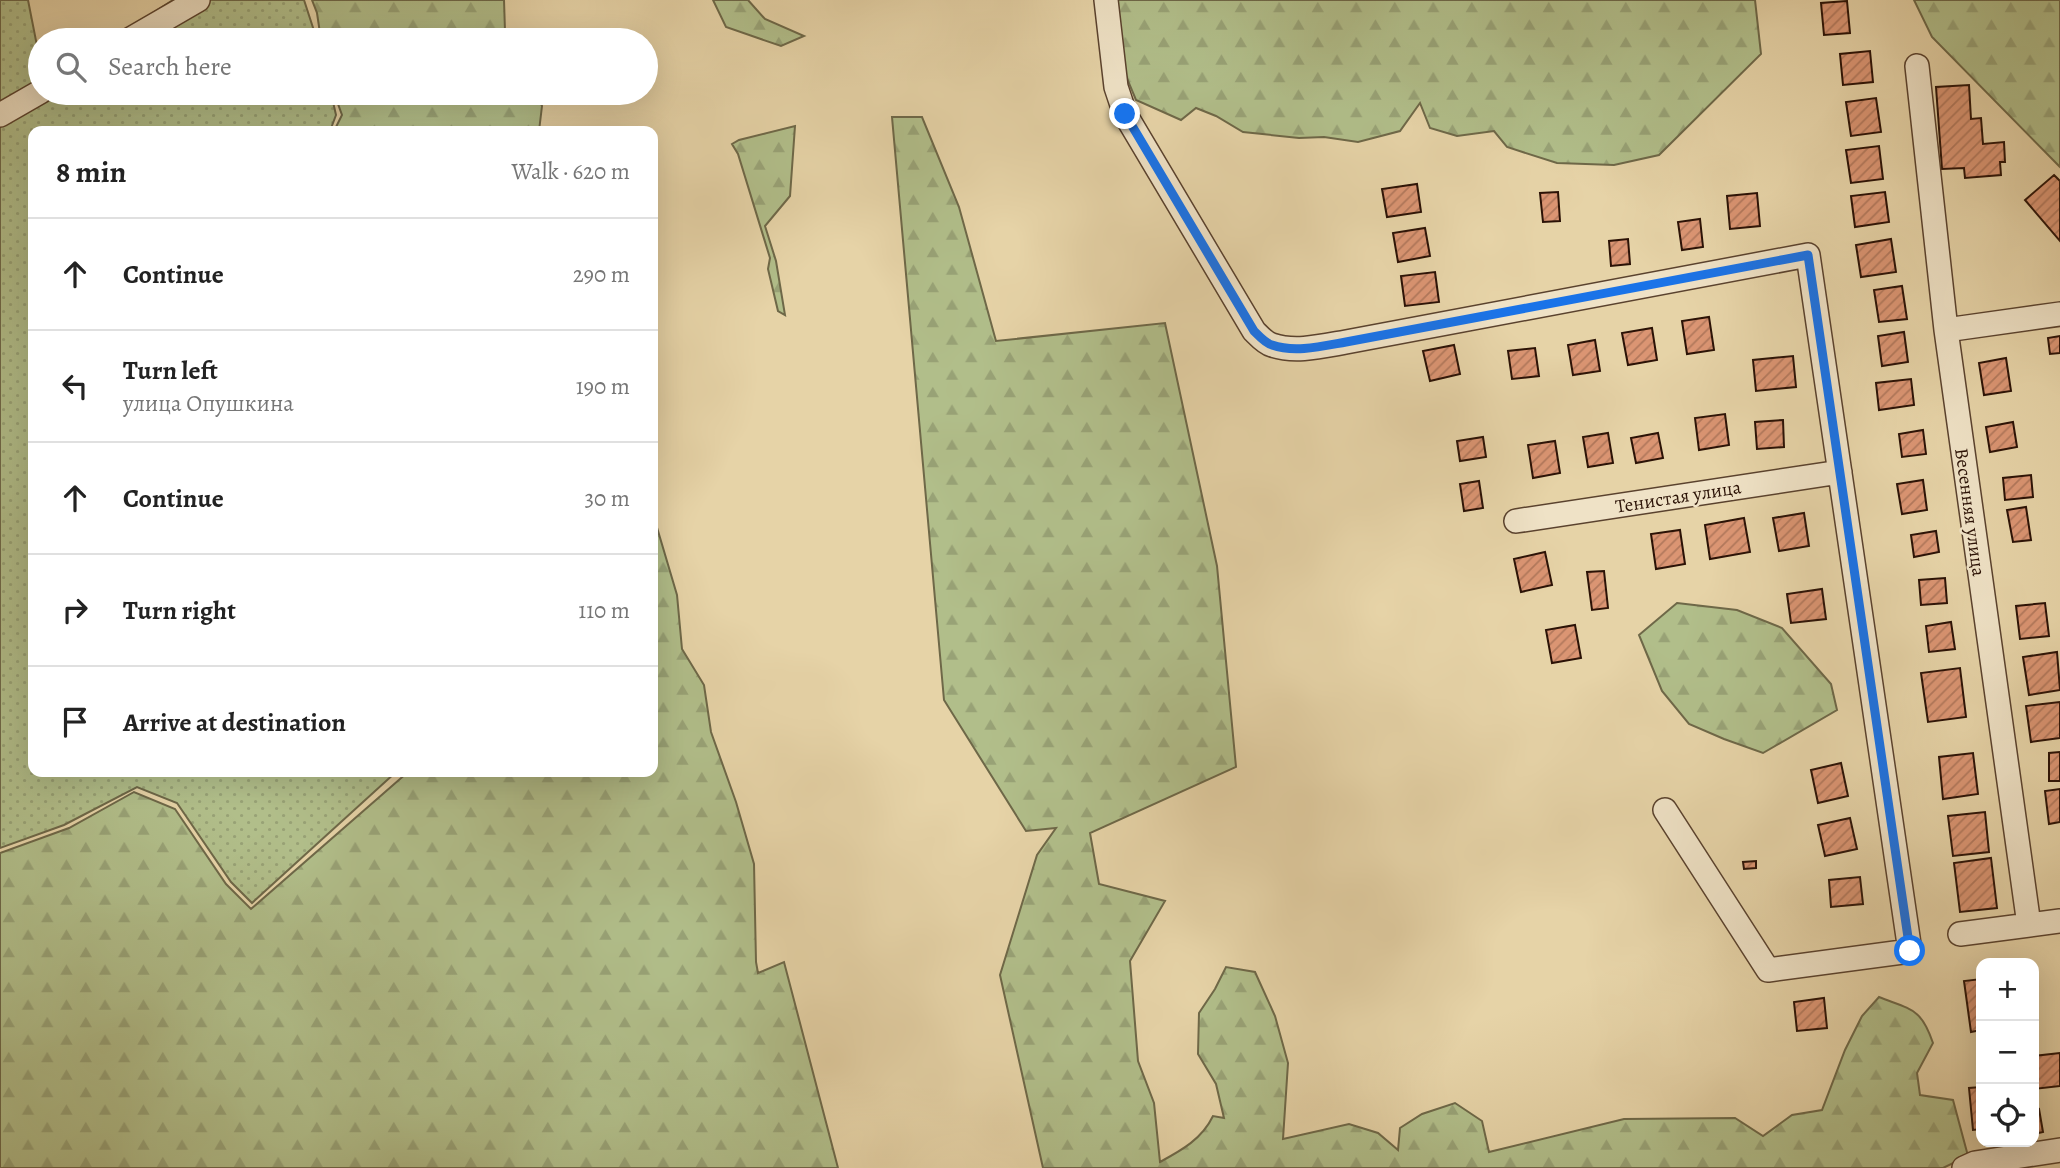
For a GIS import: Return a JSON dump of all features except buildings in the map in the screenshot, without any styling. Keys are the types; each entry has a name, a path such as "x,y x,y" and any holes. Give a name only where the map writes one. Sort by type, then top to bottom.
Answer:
{"street":[{"path":"150,28 198,0"},
{"path":"1106,0 1116,87 1125,114 1254,331 1269,345 1286,348 1315,347 1346,342 1808,255 1910,951 1768,970 1665,810"},
{"name":"Весенняя улица","path":"1917,66 1946,330 2029,925"},
{"path":"0,115 28,99"},
{"path":"1946,330 2060,314"},
{"name":"Тенистая улица","path":"1516,521 1840,472"},
{"path":"1960,934 2060,921"},
{"path":"1964,1168 1975,1163 2060,1150"}],"green space":[{"path":"0,0 28,0 34,28 28,28 28,105 334,105 336,115 332,126 28,126 28,777 391,777 252,903 231,882 177,803 137,787 64,825 0,848"},
{"path":"173,0 304,0 313,28 130,28"},
{"path":"312,0 504,0 505,28 319,28"},
{"path":"713,0 748,0 765,19 804,36 781,46 726,27"},
{"path":"1112,0 1755,0 1761,54 1659,155 1614,165 1557,163 1507,147 1494,131 1457,136 1430,128 1420,103 1400,131 1358,142 1243,132 1196,108 1181,120 1136,100 1118,57"},
{"path":"1914,0 2060,0 2060,167 1932,37"},
{"path":"338,105 542,106 540,126 336,126 342,115"},
{"path":"892,117 922,117 959,207 996,341 1165,323 1217,566 1236,767 1090,833 1099,884 1165,901 1130,961 1138,1061 1154,1103 1160,1162 1197,1137 1213,1116 1224,1118 1216,1084 1198,1054 1199,1013 1226,967 1255,972 1275,1016 1288,1063 1283,1139 1349,1124 1378,1133 1398,1150 1400,1128 1422,1114 1455,1103 1482,1121 1489,1152 1624,1119 1735,1118 1763,1136 1792,1115 1822,1110 1845,1050 1862,1016 1879,997 1914,1012 1924,1023 1933,1043 1917,1073 1920,1095 1953,1100 1968,1156 1943,1168 1043,1168 1000,975 1037,855 1056,828 1026,831 944,700"},
{"path":"795,126 790,196 765,226 776,261 785,315 778,311 768,269 770,258 738,154 732,144"},
{"path":"658,531 677,595 682,649 704,685 711,732 754,864 758,973 784,962 838,1168 0,1168 0,853 69,828 134,792 175,809 226,884 251,909 402,777 658,777"},
{"path":"1677,603 1737,610 1782,628 1831,684 1837,710 1763,753 1689,724 1662,691 1639,635"}],"route":[{"path":"1125,114 1254,331 1269,345 1286,348 1315,347 1346,342 1808,255 1910,951"}]}
